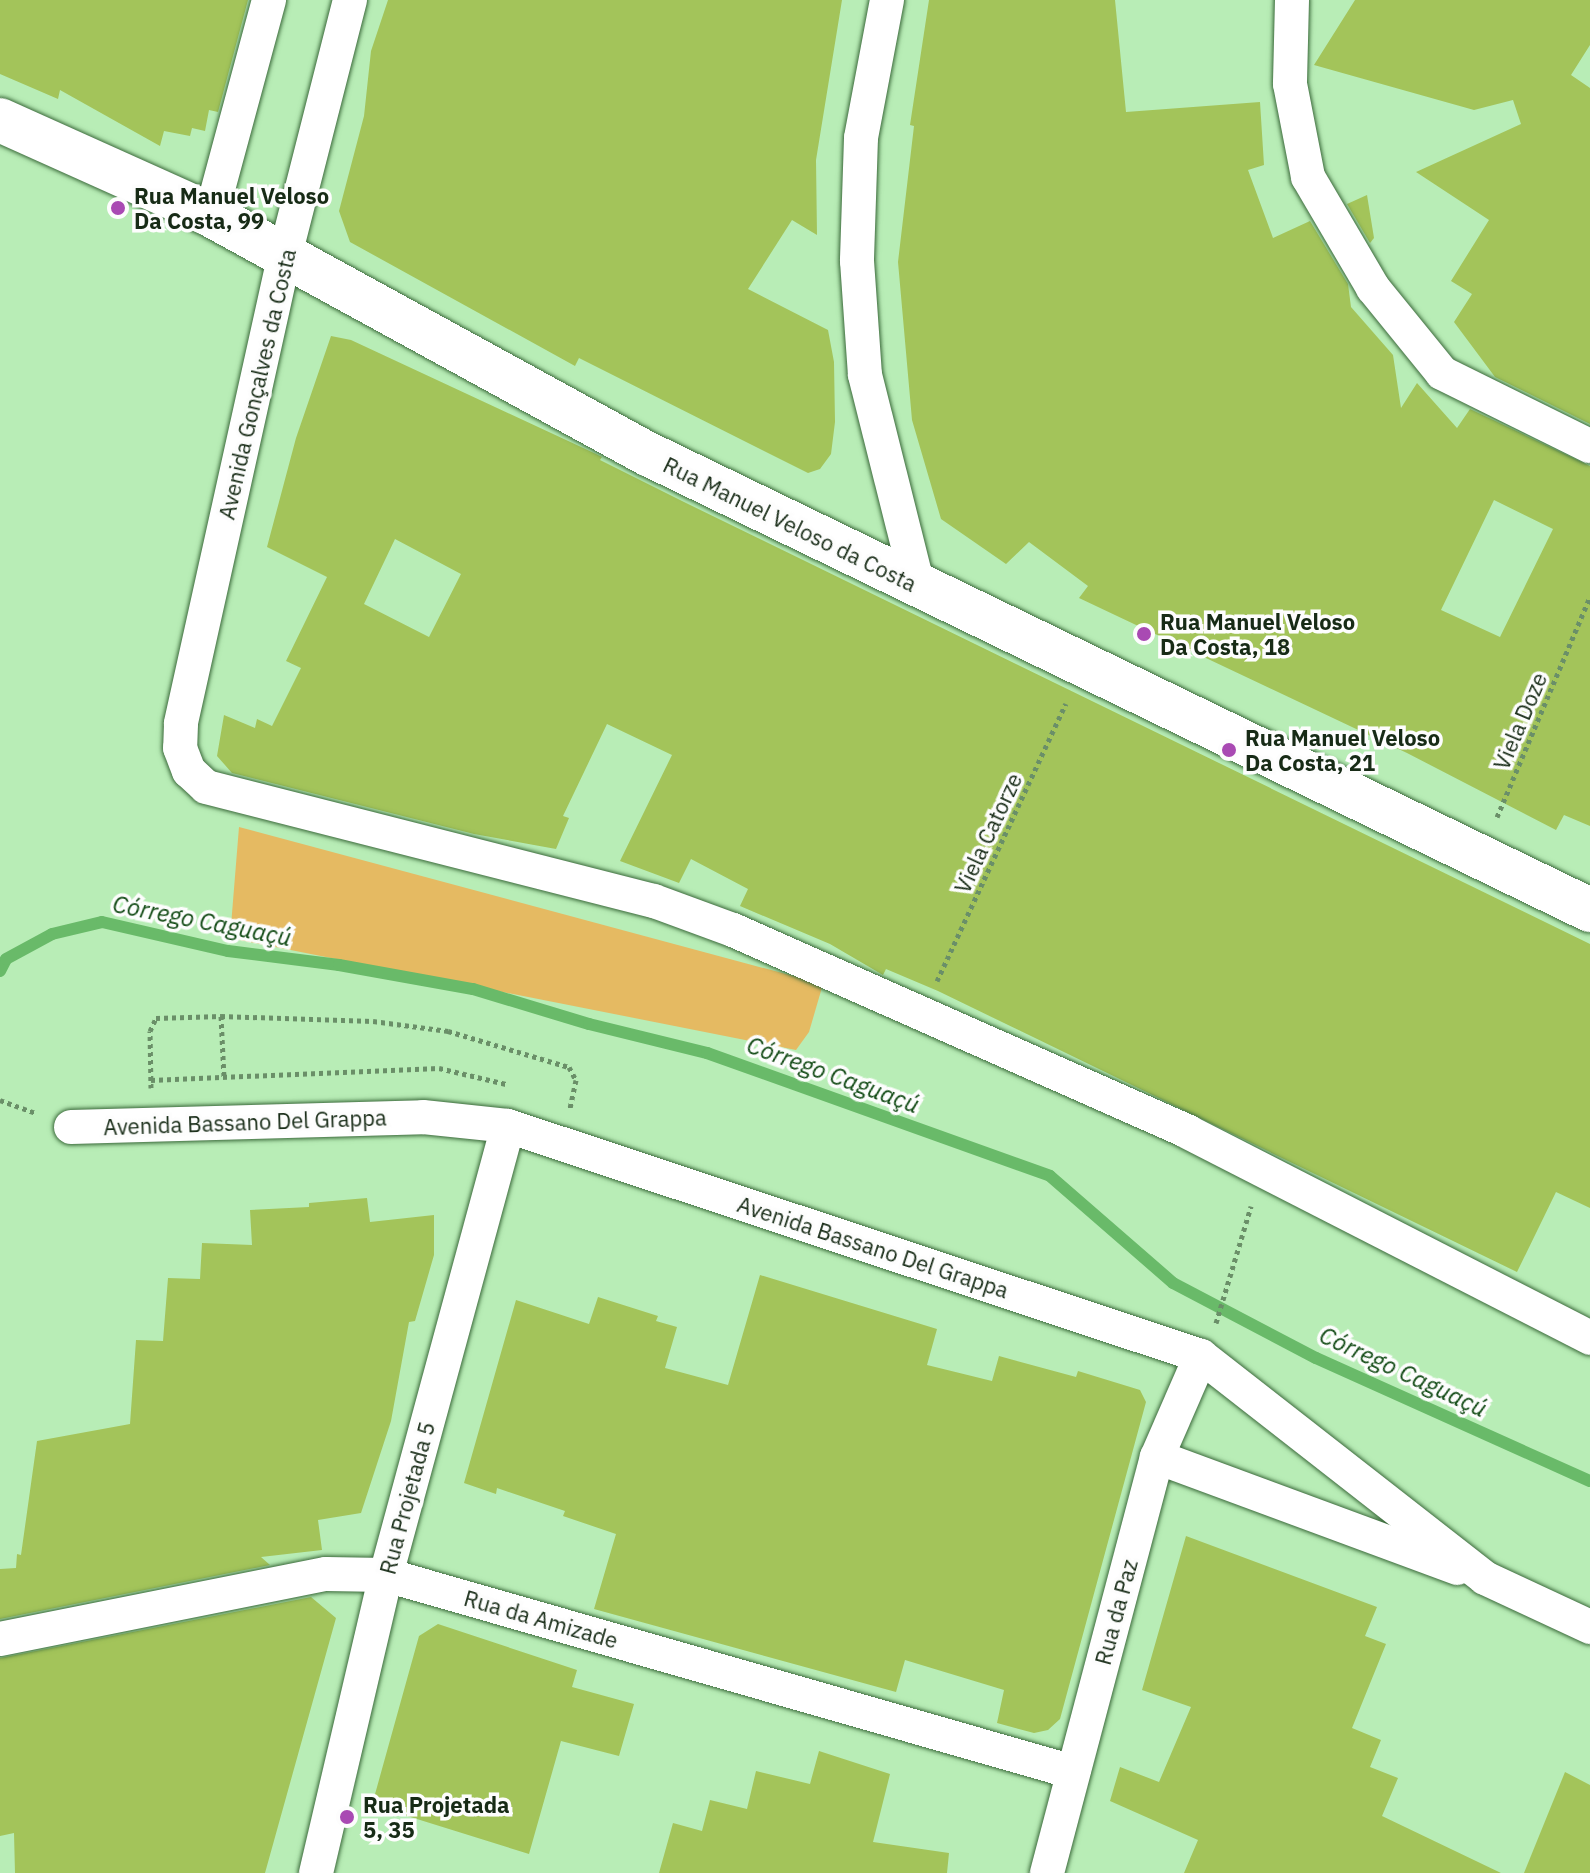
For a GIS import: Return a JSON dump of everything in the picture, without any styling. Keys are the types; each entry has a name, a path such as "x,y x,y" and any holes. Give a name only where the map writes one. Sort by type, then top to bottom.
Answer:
{"main road":[{"name":"Rua Manuel Veloso da Costa","path":"0,120 211,215 284,258 648,454 1590,910"}],"street":[{"path":"211,215 269,0"},
{"name":"Avenida Gonçalves da Costa","path":"350,0 284,258 181,724 180,748 189,771 206,787 654,901 733,930 922,1013"},
{"path":"887,0 861,138 857,261 865,375 918,586"},
{"path":"1292,0 1290,84 1308,177 1373,288 1442,373 1590,446"},
{"path":"922,1013 1188,1132 1590,1338"},
{"name":"Avenida Bassano Del Grappa","path":"71,1127 423,1117 508,1126 1207,1346 1485,1578 1590,1627"},
{"name":"Rua Projetada 5","path":"316,1873 386,1575 508,1126"},
{"name":"Rua da Paz","path":"1047,1873 1157,1457 1207,1346"},
{"path":"1157,1457 1485,1578"},
{"name":"Rua da Amizade","path":"0,1639 326,1574 386,1575 1073,1772"}],"path":[{"name":"Viela Doze","path":"1480,858 1590,597"},
{"name":"Viela Catorze","path":"922,1013 1083,666"},
{"path":"221,1016 224,1077"},
{"path":"151,1125 150,1031 156,1018 221,1016 373,1021 448,1031 569,1067 576,1080 574,1095 558,1143"},
{"path":"0,1100 13,1104"},
{"path":"1207,1346 1255,1192"}],"shaded area":[{"path":"239,827 823,984 809,1032 796,1050 230,938"}],"building":[{"path":"0,0 248,0 218,112 209,110 205,131 192,128 190,136 164,131 160,146 60,90 58,99 0,74"},
{"path":"388,0 842,0 816,160 817,235 792,220 748,289 828,330 834,362 835,422 831,454 820,469 808,473 579,358 575,366 350,242 339,211 364,116 371,51"},
{"path":"929,0 1115,0 1126,112 1260,102 1264,165 1248,170 1273,238 1310,221 1348,284 1351,307 1393,355 1401,408 1417,383 1457,428 1470,409 1590,466 1590,826 1564,815 1556,830 1407,753 1079,598 1088,586 1029,542 1006,564 941,519 912,420 898,262 914,126 910,125","holes":["1494,500 1553,529 1500,637 1441,610"]},
{"path":"1355,0 1590,0 1590,45 1571,75 1590,88 1590,424 1495,377 1454,322 1472,294 1451,281 1489,220 1416,172 1521,124 1513,100 1474,110 1314,65"},
{"path":"1367,195 1374,238 1370,243 1347,204"},
{"path":"331,336 351,340 594,453 602,457 600,460 684,502 1590,944 1590,1208 1556,1192 1517,1272 938,991 886,969 883,975 830,944 740,906 748,889 691,859 679,883 620,861 672,755 607,724 563,816 569,818 556,849 474,834 232,773 217,756 224,715 255,728 257,719 272,726 301,668 286,661 327,577 267,547 296,438","holes":["395,539 461,574 429,637 364,604"]},
{"path":"367,1198 370,1222 434,1215 434,1255 415,1321 409,1322 391,1421 361,1513 318,1520 322,1550 261,1557 270,1565 0,1619 0,1569 16,1568 17,1554 21,1555 37,1441 130,1424 136,1340 163,1341 168,1278 200,1279 202,1243 252,1245 250,1210 309,1207 309,1203"},
{"path":"760,1275 937,1329 927,1365 992,1381 999,1356 1076,1377 1078,1371 1140,1390 1146,1402 1060,1719 1048,1730 1034,1733 997,1723 1004,1690 905,1660 896,1692 594,1609 616,1534 563,1516 565,1511 497,1488 496,1494 464,1483 516,1300 589,1324 598,1297 658,1316 656,1321 677,1327 665,1368 728,1385"},
{"path":"1186,1536 1377,1607 1365,1636 1386,1644 1352,1728 1381,1740 1370,1767 1398,1778 1382,1816 1501,1873 1184,1873 1198,1840 1110,1801 1120,1767 1159,1782 1191,1707 1142,1690"},
{"path":"311,1597 336,1618 265,1873 15,1873 14,1833 0,1836 0,1658"},
{"path":"438,1624 577,1670 572,1687 634,1704 619,1756 561,1741 529,1854 372,1805 419,1636"},
{"path":"819,1751 890,1774 873,1842 949,1853 947,1873 659,1873 673,1823 702,1831 710,1800 747,1809 756,1771 810,1784"},
{"path":"1565,1772 1590,1785 1590,1873 1524,1873"}],"waterway":[{"name":"Córrego Caguaçú","path":"0,971 6,959 52,934 102,922 228,951 339,965 473,989 589,1024 707,1053 1050,1176 1173,1283 1316,1358 1590,1481"}],"place":[{"name":"Rua Manuel Veloso Da Costa, 99","path":"118,208"},
{"name":"Rua Manuel Veloso Da Costa, 18","path":"1144,634"},
{"name":"Rua Manuel Veloso Da Costa, 21","path":"1229,750"},
{"name":"Rua Projetada 5, 35","path":"347,1817"}]}
